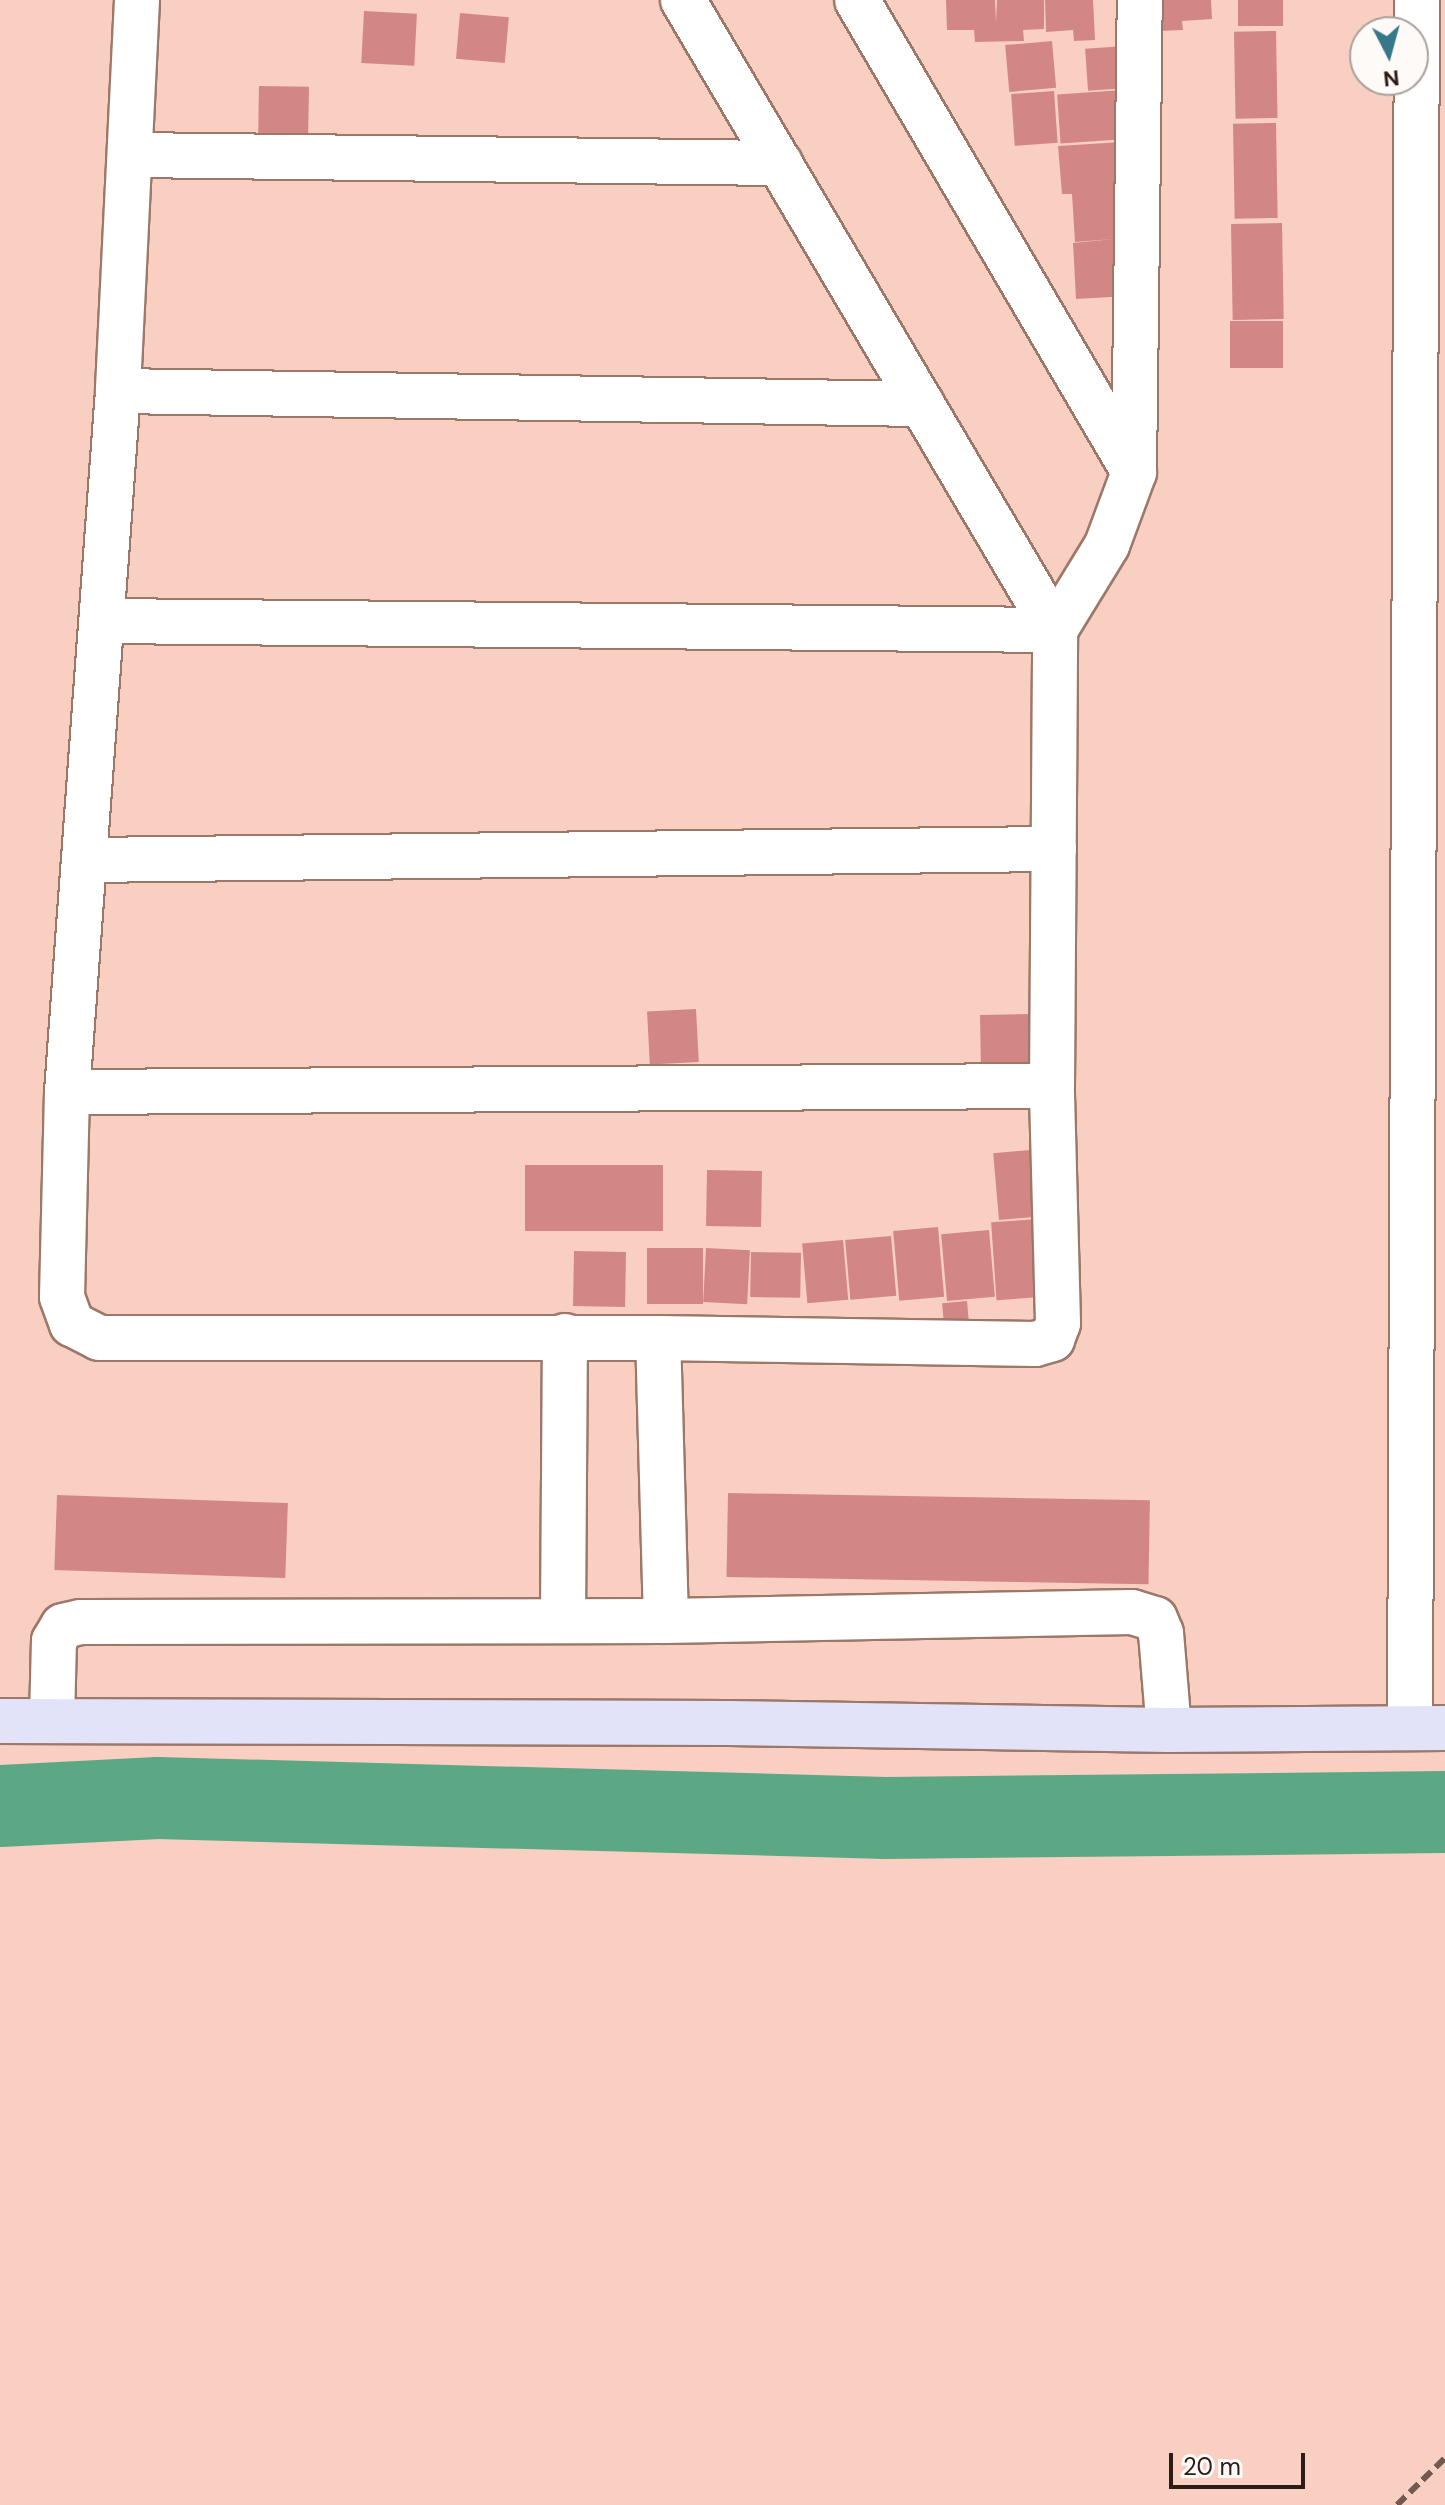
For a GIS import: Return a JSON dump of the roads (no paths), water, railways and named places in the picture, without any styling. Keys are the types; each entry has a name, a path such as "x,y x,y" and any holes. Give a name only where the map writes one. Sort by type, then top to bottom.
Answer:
{"street":[{"path":"137,0 132,155 118,391 67,1092 62,1297 72,1324 99,1338 565,1336 1035,1344 1052,1339 1058,1323 1052,1086 1055,630 683,0"},
{"path":"857,0 1134,472"},
{"path":"1055,630 1107,545 1134,472 1140,0"},
{"path":"0,1721 52,1698 729,1723 1167,1720 1428,1728 1417,0"},
{"path":"132,155 780,163"},
{"path":"118,391 922,404"},
{"path":"102,621 1055,630"},
{"path":"84,860 1054,849"},
{"path":"67,1092 1052,1086"},
{"path":"563,1619 565,1336"},
{"path":"658,1338 666,1621"},
{"path":"52,1698 54,1641 63,1626 81,1622 666,1621 1132,1612 1155,1619 1166,1667 1167,1720"}],"waterway":[{"path":"0,1806 158,1798 886,1818 1445,1812"}],"railway":[{"path":"1397,2505 1445,2458"}]}
